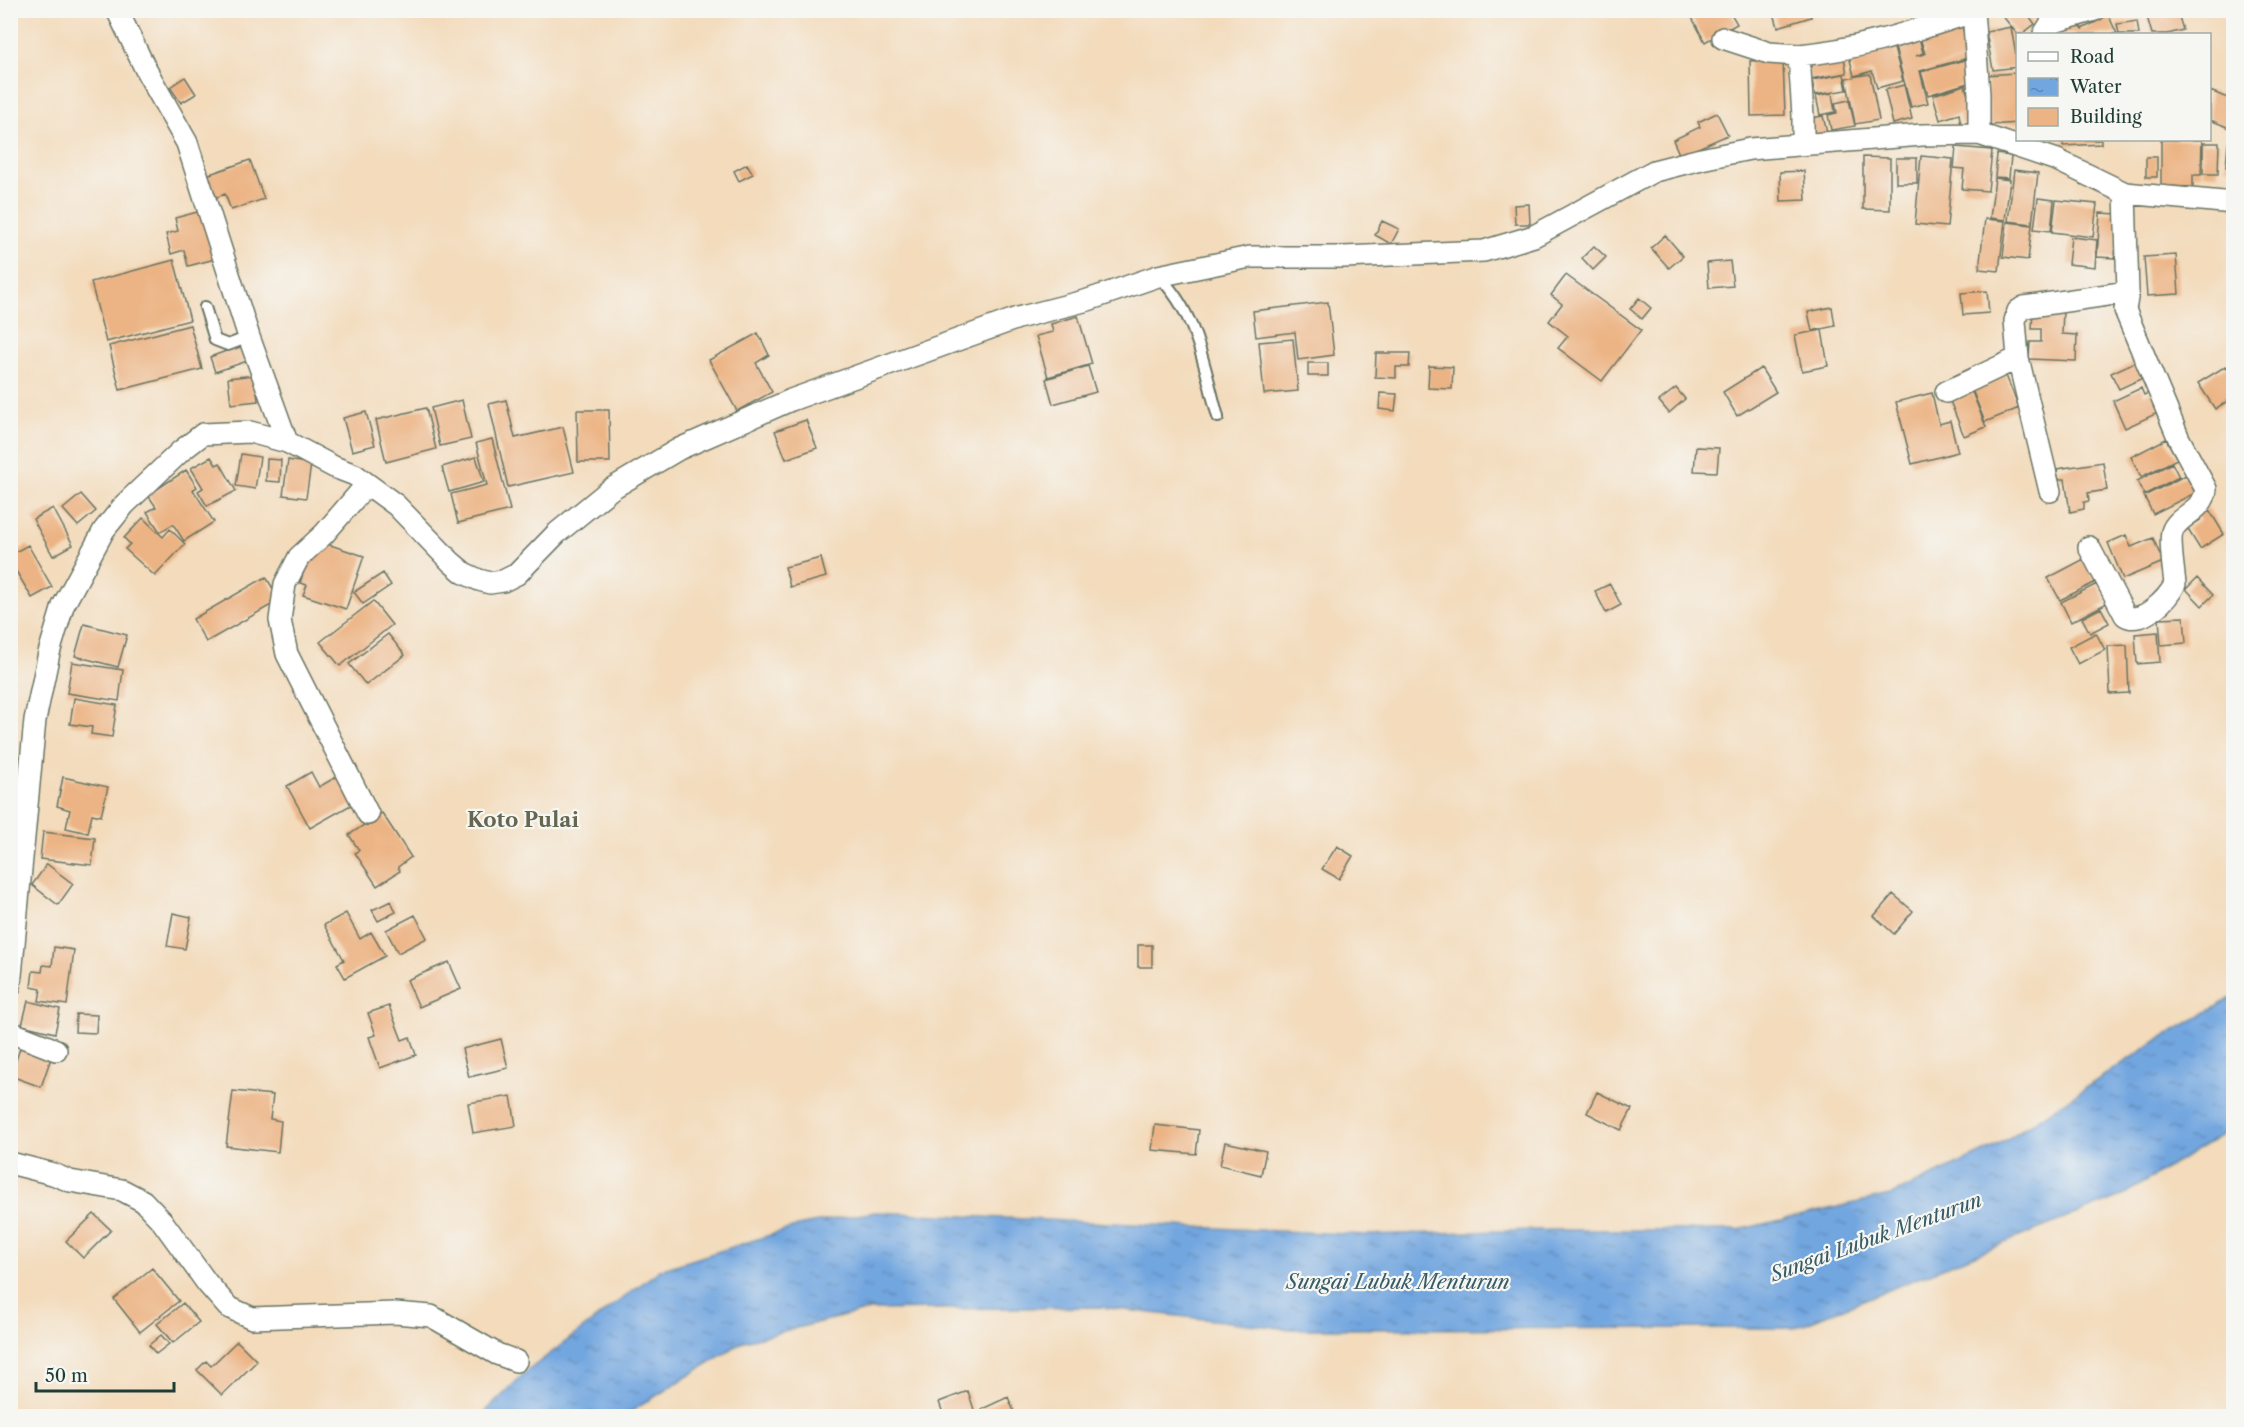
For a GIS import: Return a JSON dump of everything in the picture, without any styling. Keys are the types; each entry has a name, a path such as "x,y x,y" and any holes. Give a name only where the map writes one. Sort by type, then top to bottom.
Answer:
{"street":[{"path":"117,10 146,70 187,143 249,337 286,442"},
{"path":"2045,33 2051,23 2095,10"},
{"path":"1723,38 1770,53 1799,55 1820,53 1912,32 1973,11 1979,94 1979,134"},
{"path":"1799,55 1803,144"},
{"path":"10,986 35,720 49,653 63,606 104,530 125,504 196,438 213,433 244,431 286,442 334,467 355,475 396,505 464,573 490,583 503,581 517,574 557,532 611,489 679,449 812,392 1018,318 1088,300 1158,276 1250,257 1484,251 1534,236 1654,171 1741,151 1922,135 1979,134 2057,150 2125,193 2234,203"},
{"path":"2089,547 2125,615 2136,619 2155,609 2172,591 2175,584 2172,529 2203,502 2206,496 2206,489 2179,439 2125,310 2128,292 2125,193"},
{"path":"2050,491 2019,358 2015,321 2019,311 2024,307 2128,292"},
{"path":"1946,392 2019,358"},
{"path":"367,484 324,534 299,557 285,584 280,620 286,654 368,814"},
{"path":"10,1032 56,1050"},
{"path":"10,1163 70,1181 122,1190 143,1201 162,1221 207,1283 228,1307 252,1318 395,1313 430,1316 497,1354 516,1361"}],"lane":[{"path":"1158,276 1173,290 1193,326 1218,417"},
{"path":"205,308 215,340 228,345 249,337"}],"water":[{"name":"Sungai Lubuk Menturun","path":"2233,997 2233,1128 2121,1196 1794,1328 1291,1329 1100,1307 869,1310 744,1341 624,1416 481,1416 526,1372 660,1270 802,1225 875,1212 1366,1235 1537,1230 1738,1230 1894,1194 1997,1146 2158,1040"}],"building":[{"path":"1688,10 1729,10 1737,24 1705,42"},
{"path":"1773,10 1809,10 1811,17 1778,27"},
{"path":"1998,10 2025,10 2035,24 2023,33 2016,33"},
{"path":"2106,10 2117,33 2054,33 2078,22 2082,29 2098,21 2095,15"},
{"path":"2145,10 2177,10 2183,30 2172,33 2152,33"},
{"path":"2137,21 2139,33 2119,33 2117,24"},
{"path":"1961,22 1971,57 1920,71 1928,103 1911,107 1893,40 1918,34 1923,53 1916,56 1925,54 1919,34"},
{"path":"2011,27 2016,67 1993,70 1986,32"},
{"path":"1892,41 1903,81 1877,88 1872,71 1854,76 1848,52"},
{"path":"1843,53 1847,73 1810,79 1808,68 1812,67 1811,59"},
{"path":"1968,59 1975,81 1928,95 1921,72"},
{"path":"1783,60 1785,115 1751,116 1750,61"},
{"path":"2015,73 2016,123 1990,125 1986,75"},
{"path":"1844,74 1847,90 1815,95 1812,80"},
{"path":"1870,74 1879,120 1855,124 1846,78"},
{"path":"185,77 196,94 181,103 170,87"},
{"path":"1904,85 1912,119 1893,124 1885,90"},
{"path":"1965,85 1975,121 1961,124 1959,114 1940,120 1933,95"},
{"path":"2211,91 2234,100 2232,129 2211,120"},
{"path":"1832,93 1835,112 1820,115 1816,96"},
{"path":"1849,100 1855,126 1831,130 1828,115 1837,113 1835,103"},
{"path":"1717,113 1728,135 1680,156 1673,140 1700,127 1698,122"},
{"path":"1823,116 1828,137 1814,139 1810,118"},
{"path":"2063,141 2101,141 2101,144 2063,146"},
{"path":"2161,141 2202,141 2201,175 2193,175 2193,187 2161,186"},
{"path":"2203,143 2219,143 2218,174 2203,174"},
{"path":"2228,143 2234,143 2234,168 2226,167"},
{"path":"1956,147 1992,150 1988,191 1962,189 1964,169 1954,168"},
{"path":"1997,154 2011,156 2009,178 1995,177"},
{"path":"1921,156 1953,159 1947,227 1915,224"},
{"path":"1863,157 1890,158 1890,210 1863,209"},
{"path":"2146,157 2157,157 2157,177 2146,177"},
{"path":"1896,158 1917,158 1917,183 1896,183"},
{"path":"250,160 264,199 231,210 225,194 215,198 207,175"},
{"path":"747,164 753,174 739,181 734,171"},
{"path":"2014,170 2038,173 2032,224 2008,221"},
{"path":"1804,171 1806,200 1781,201 1780,172"},
{"path":"1995,178 2010,180 2005,220 1990,218"},
{"path":"2038,198 2054,200 2051,231 2034,229"},
{"path":"2056,200 2097,204 2093,237 2052,232"},
{"path":"1529,204 1530,224 1515,224 1514,205"},
{"path":"205,210 219,258 188,266 184,250 171,254 166,234 178,231 175,218"},
{"path":"2100,213 2118,214 2115,258 2097,257"},
{"path":"1985,219 2005,221 1999,271 1979,269"},
{"path":"1382,221 1399,229 1391,244 1375,235"},
{"path":"2007,222 2032,225 2028,260 2003,257"},
{"path":"1665,235 1683,256 1669,268 1651,248"},
{"path":"2071,237 2097,240 2095,267 2068,264"},
{"path":"1594,246 1606,257 1593,270 1582,258"},
{"path":"2176,255 2179,294 2147,296 2144,257"},
{"path":"174,260 190,320 106,342 91,282"},
{"path":"1730,261 1733,286 1709,288 1707,263"},
{"path":"1566,275 1641,330 1602,381 1558,348 1568,336 1549,321 1562,304 1551,295"},
{"path":"1987,291 1989,313 1963,315 1961,293"},
{"path":"1639,298 1651,308 1642,319 1630,309"},
{"path":"1328,302 1334,355 1298,360 1295,332 1256,337 1253,311"},
{"path":"1832,307 1835,326 1812,331 1808,312"},
{"path":"2033,309 2063,310 2062,334 2077,335 2076,361 2029,359 2030,342 2041,342 2041,329 2032,329"},
{"path":"1078,316 1092,364 1048,377 1036,336 1053,332 1051,324"},
{"path":"190,325 202,369 120,390 109,346"},
{"path":"1822,330 1828,366 1802,371 1795,335"},
{"path":"758,333 769,355 756,363 772,392 737,411 709,360"},
{"path":"1293,339 1298,391 1264,394 1259,342"},
{"path":"248,343 253,359 215,372 210,357"},
{"path":"1376,353 1410,353 1409,367 1396,367 1396,378 1375,377"},
{"path":"2137,361 2145,377 2119,389 2111,373"},
{"path":"1308,363 1328,363 1328,376 1308,376"},
{"path":"1088,366 1096,392 1053,404 1046,379"},
{"path":"1429,366 1453,367 1452,389 1428,388"},
{"path":"2226,366 2234,377 2234,397 2215,409 2198,383"},
{"path":"1761,368 1776,392 1737,416 1723,392"},
{"path":"2005,373 2019,408 1985,422 1971,387"},
{"path":"255,375 258,401 231,404 228,378"},
{"path":"1970,387 1986,427 1964,436 1948,396"},
{"path":"1676,388 1685,399 1669,413 1659,401"},
{"path":"2141,388 2144,395 2152,391 2162,411 2125,428 2113,401"},
{"path":"1380,393 1397,394 1395,411 1379,409"},
{"path":"1932,393 1939,424 1950,421 1958,452 1912,464 1896,402"},
{"path":"462,400 471,439 440,446 431,408"},
{"path":"506,400 515,438 563,427 574,472 508,487 489,404"},
{"path":"426,408 436,449 386,462 376,420"},
{"path":"577,410 609,410 610,462 578,462"},
{"path":"366,412 375,445 352,451 343,418"},
{"path":"806,420 817,448 786,459 775,431"},
{"path":"492,439 510,510 458,523 451,494 487,485 476,443"},
{"path":"2166,439 2177,459 2141,477 2131,457"},
{"path":"1696,447 1719,448 1717,472 1694,471"},
{"path":"241,454 260,457 255,489 236,486"},
{"path":"211,457 216,465 220,463 236,491 207,506 198,491 203,488 191,468"},
{"path":"476,457 484,482 449,492 442,467"},
{"path":"267,459 281,460 280,482 266,481"},
{"path":"288,460 311,464 306,498 283,495"},
{"path":"2103,462 2107,490 2088,493 2089,501 2084,502 2084,509 2070,512 2065,479 2058,479 2057,469"},
{"path":"2172,463 2179,477 2144,495 2137,481"},
{"path":"186,470 197,487 193,490 214,522 184,541 173,524 160,532 147,512 156,507 148,495"},
{"path":"2186,475 2195,493 2153,514 2144,496"},
{"path":"81,494 96,511 78,526 63,509"},
{"path":"53,508 73,545 53,556 33,519"},
{"path":"2208,508 2224,534 2200,549 2187,528 2200,520 2197,515"},
{"path":"143,518 163,537 170,529 185,544 155,576 125,549 130,544 124,538"},
{"path":"2126,535 2131,547 2153,538 2163,562 2123,579 2108,543"},
{"path":"321,542 364,556 346,609 303,595 307,585 300,583 311,549"},
{"path":"28,545 52,587 32,598 10,561 10,555"},
{"path":"821,558 826,577 790,587 785,567"},
{"path":"2084,559 2096,582 2060,600 2048,578"},
{"path":"383,573 391,585 363,604 354,592"},
{"path":"266,577 280,600 206,642 193,619"},
{"path":"2197,578 2213,595 2202,606 2186,589"},
{"path":"1610,584 1621,605 1606,613 1595,591"},
{"path":"2097,584 2107,603 2071,622 2061,602"},
{"path":"373,601 392,625 340,666 320,642"},
{"path":"2101,608 2109,623 2090,633 2082,618"},
{"path":"2184,617 2186,643 2161,645 2159,618"},
{"path":"84,624 127,635 118,667 75,656"},
{"path":"2158,632 2160,662 2137,664 2135,634"},
{"path":"2096,633 2105,650 2078,664 2069,647"},
{"path":"388,634 405,655 366,685 349,664"},
{"path":"2127,645 2129,693 2110,694 2108,646"},
{"path":"72,662 123,670 119,701 67,693"},
{"path":"74,698 117,705 112,737 91,734 92,727 70,724"},
{"path":"311,772 319,787 343,773 358,801 310,828 287,786"},
{"path":"63,777 108,787 101,816 92,814 88,833 66,828 70,810 57,806"},
{"path":"382,813 411,857 398,867 400,871 377,886 355,853 359,850 349,835"},
{"path":"43,832 95,838 92,865 40,859"},
{"path":"1337,846 1353,856 1339,879 1322,869"},
{"path":"47,864 73,884 58,905 32,885"},
{"path":"1893,894 1913,911 1894,934 1874,916"},
{"path":"391,901 396,912 378,921 372,910"},
{"path":"173,913 191,917 185,949 167,946"},
{"path":"346,913 360,939 371,932 385,956 345,978 337,964 344,960 324,925"},
{"path":"415,915 427,938 398,953 386,930"},
{"path":"1138,945 1152,945 1152,967 1138,967"},
{"path":"54,947 74,950 67,1005 39,1001 41,989 31,987 33,971 42,972 43,965 52,966"},
{"path":"449,962 461,989 419,1007 407,980"},
{"path":"28,1001 60,1009 55,1033 22,1025"},
{"path":"389,1006 402,1040 410,1037 416,1055 380,1068 369,1037 376,1035 368,1013"},
{"path":"76,1014 97,1015 96,1033 75,1032"},
{"path":"501,1039 508,1068 469,1077 462,1049"},
{"path":"22,1042 53,1052 41,1087 11,1076"},
{"path":"233,1091 273,1095 270,1119 281,1121 278,1152 226,1146"},
{"path":"1597,1092 1632,1109 1621,1130 1587,1113"},
{"path":"511,1096 516,1126 473,1133 468,1103"},
{"path":"1155,1125 1199,1130 1196,1154 1152,1150"},
{"path":"1225,1142 1266,1151 1261,1175 1220,1165"},
{"path":"94,1214 111,1230 83,1258 66,1241"},
{"path":"152,1268 179,1301 140,1332 114,1299"},
{"path":"183,1303 199,1322 173,1343 157,1324"},
{"path":"161,1335 169,1344 156,1354 149,1345"},
{"path":"237,1341 257,1361 222,1395 197,1370 206,1361 211,1366"},
{"path":"968,1391 976,1416 944,1416 939,1402"},
{"path":"1008,1397 1015,1414 986,1416 982,1409"}],"district":[{"name":"Koto Pulai","path":"523,819"}]}
